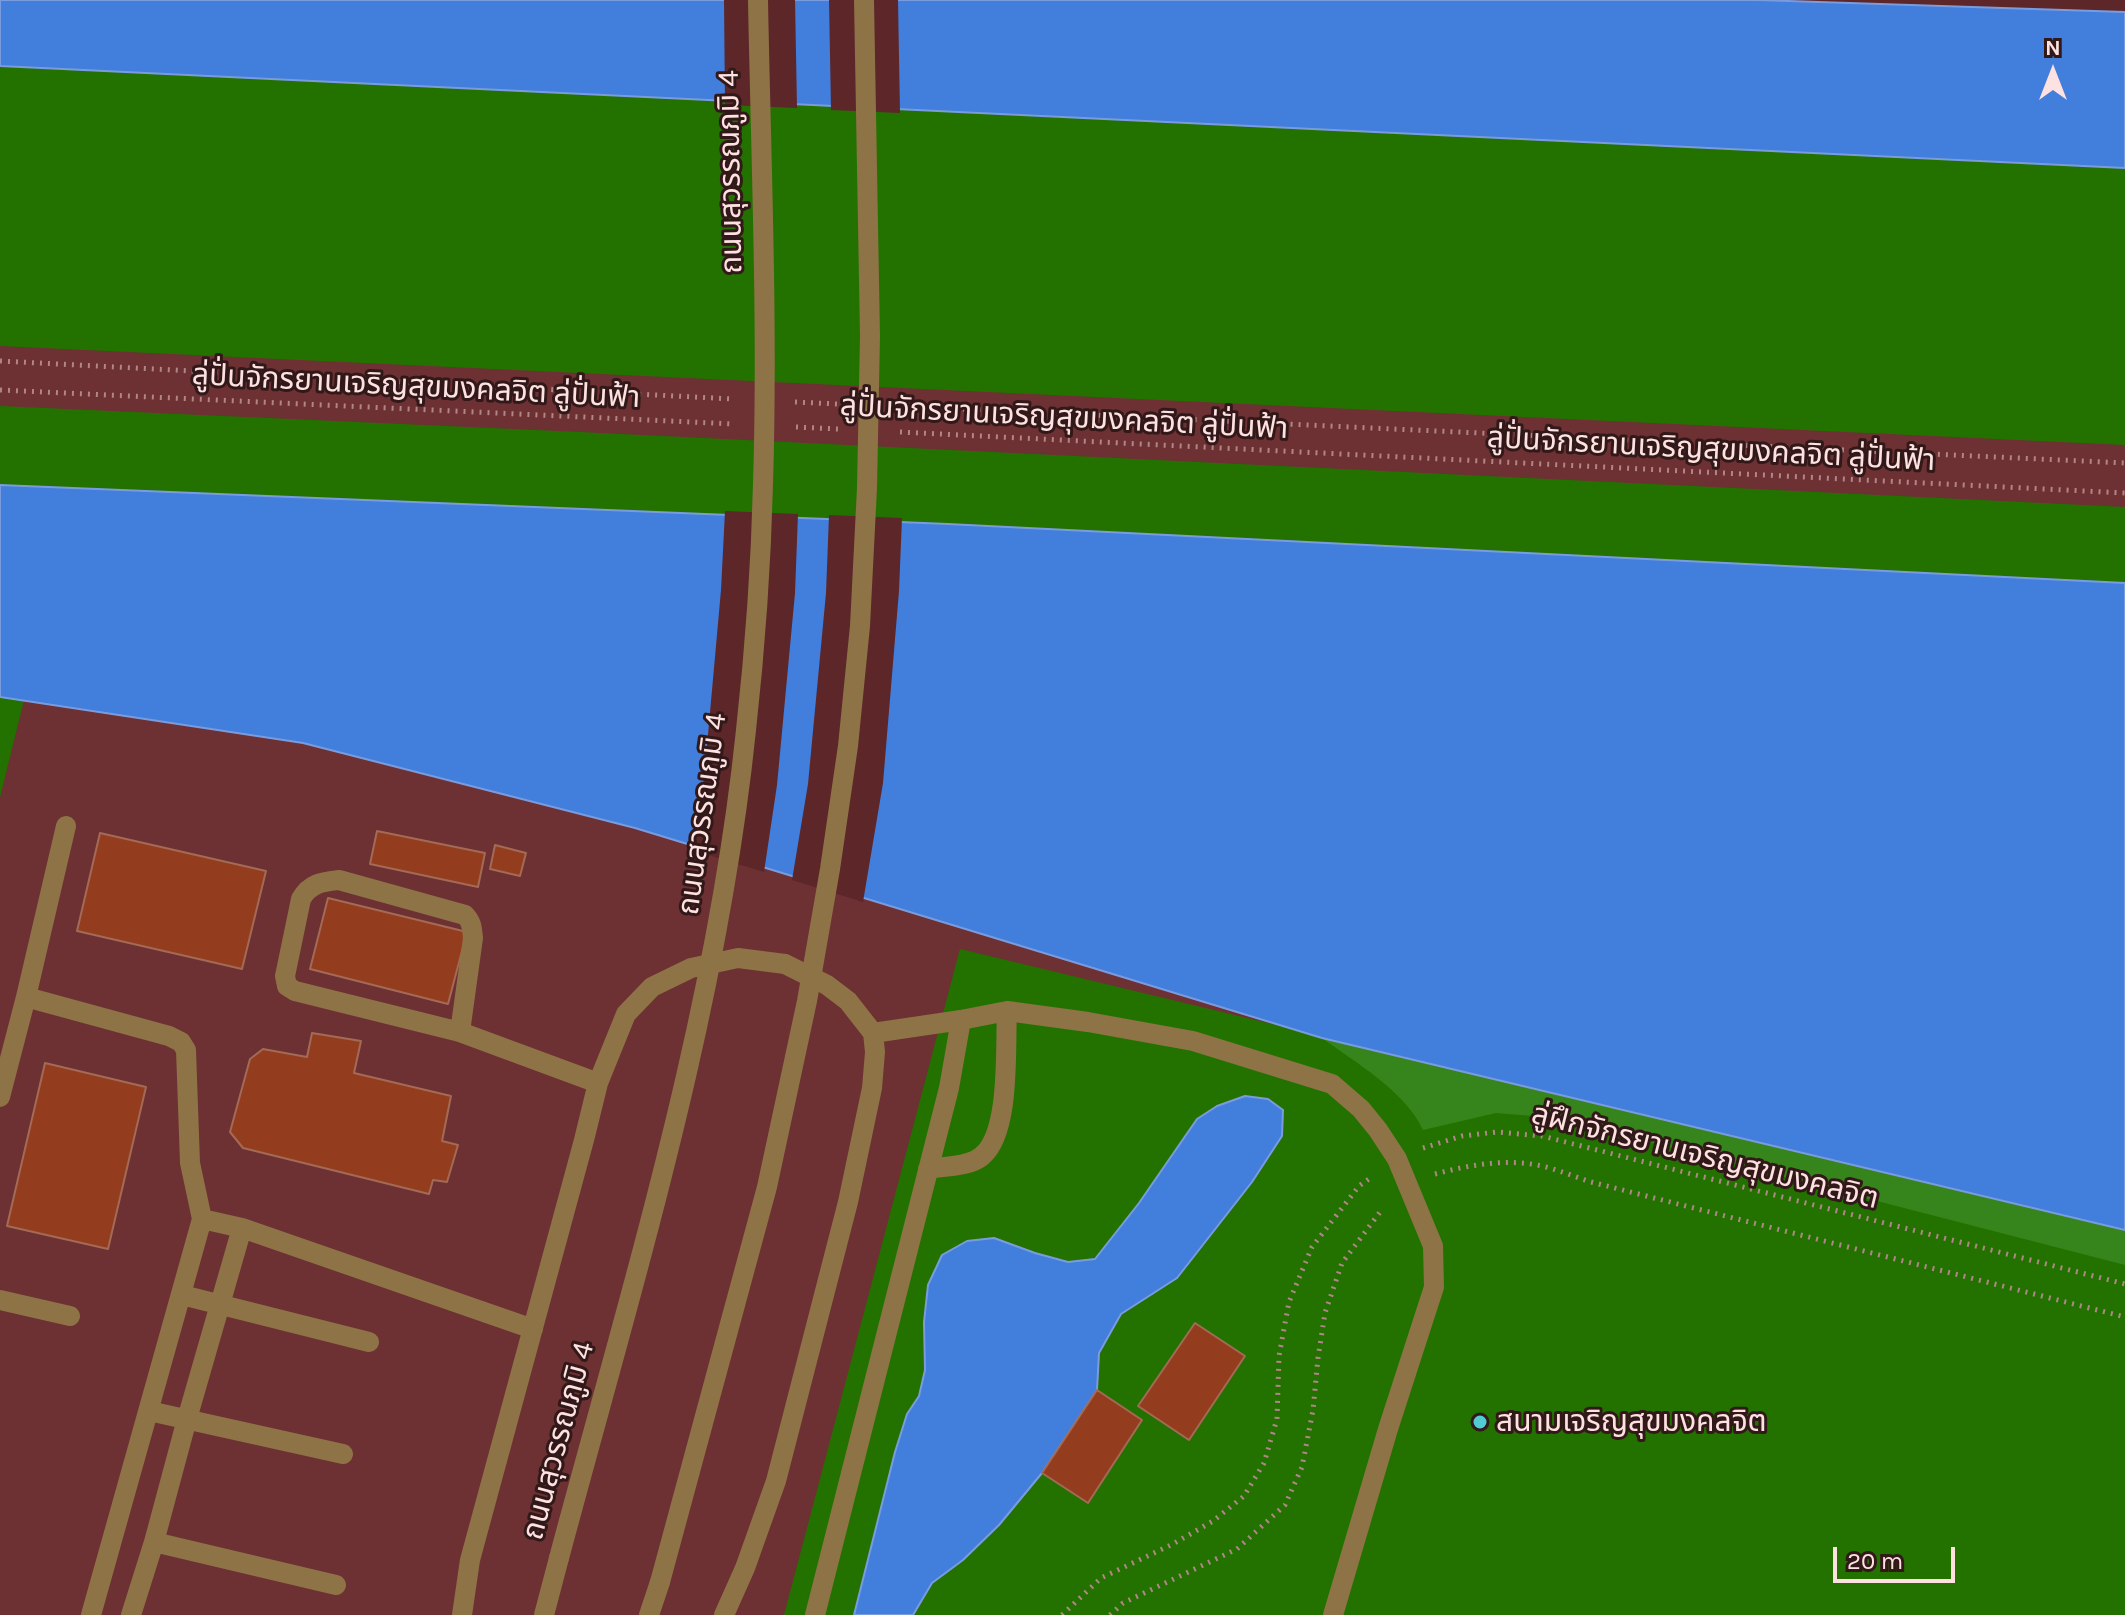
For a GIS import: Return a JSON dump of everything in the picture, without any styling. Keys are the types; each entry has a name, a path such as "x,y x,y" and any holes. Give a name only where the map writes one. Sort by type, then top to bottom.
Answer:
{"street":[{"name":"ถนนสุวรรณภูมิ 4","path":"544,1615 671,1143 712,953 732,838 757,610 763,486 765,344 758,0"},
{"path":"649,1615 767,1187 807,1001 848,746 860,626 870,366 864,0"},
{"path":"0,1097 66,826"},
{"path":"460,1032 473,938 472,926 465,915 339,880 314,884 306,890 294,930 285,976 287,986 295,991 460,1032 598,1083"},
{"path":"462,1615 470,1560 598,1083 626,1014 652,987 691,968 738,958 785,964 827,985 848,1001 873,1033 875,1052 872,1088 848,1202 788,1437 766,1510 724,1615"},
{"path":"26,997 169,1036 181,1042 186,1050 190,1163 202,1219 91,1615"},
{"path":"928,1169 961,1164 981,1157 994,1142 1002,1115 1007,1011"},
{"path":"873,1033 1007,1011 1193,1041 1332,1084 1361,1109 1378,1130 1397,1159 1433,1246 1434,1287 1333,1615"},
{"path":"815,1615 949,1088 961,1020"},
{"path":"202,1219 242,1228 533,1329"},
{"path":"131,1615 242,1228"},
{"path":"182,1295 369,1342"},
{"path":"0,1300 70,1316"},
{"path":"149,1411 343,1454"},
{"path":"154,1542 336,1585"}],"path":[{"path":"0,361 737,399"},
{"name":"ลู่ปั่นจักรยานเจริญสุขมงคลจิต ลู่ปั่นฟ้า","path":"0,390 738,424"},
{"path":"785,401 848,404"},
{"path":"896,406 2125,463"},
{"name":"ลู่ปั่นจักรยานเจริญสุขมงคลจิต ลู่ปั่นฟ้า","path":"786,426 849,429"},
{"name":"ลู่ปั่นจักรยานเจริญสุขมงคลจิต ลู่ปั่นฟ้า","path":"897,432 2125,493"},
{"name":"ลู่ฝึกจักรยานเจริญสุขมงคลจิต","path":"1062,1615 1101,1578 1186,1537 1213,1521 1244,1496 1264,1463 1277,1419 1279,1356 1289,1302 1312,1247 1359,1186 1397,1159 1416,1150 1462,1136 1497,1132 1542,1136 2125,1284"},
{"path":"1110,1615 1123,1603 1237,1549 1285,1505 1302,1467 1313,1410 1325,1313 1342,1263 1382,1209 1433,1174 1470,1165 1503,1162 1541,1166 1591,1182 2125,1317"}],"shaded area":[{"path":"0,177 2125,273 2125,1615 0,1615"}],"green space":[{"path":"0,66 2125,168 2125,445 0,346"},
{"path":"0,406 2125,507 2125,583 948,524 0,485"},
{"path":"0,697 24,700 0,797"},
{"name":"สนามเจริญสุขมงคลจิต","path":"960,949 2125,1229 2125,1615 784,1615"},
{"path":"1322,1038 2125,1230 2125,1265 1545,1117 1496,1113 1423,1130 1405,1103 1392,1091"}],"water":[{"path":"0,0 1758,0 2125,12 2125,168 0,66"},
{"path":"0,485 948,524 2125,583 2125,1230 1322,1038 635,828 303,743 0,697"},
{"path":"1245,1096 1268,1099 1283,1110 1282,1136 1252,1182 1177,1278 1121,1314 1099,1353 1097,1390 1042,1473 999,1525 963,1560 932,1583 913,1615 854,1615 895,1452 907,1414 919,1396 925,1370 924,1322 928,1285 942,1255 967,1241 994,1238 1068,1262 1095,1259 1139,1203 1197,1119 1217,1106"}],"pier":[{"path":"724,0 795,0 797,108 725,105"},
{"path":"829,0 898,0 900,113 831,110"},
{"path":"725,511 798,514 795,593 777,785 764,872 692,850 704,779"},
{"path":"829,515 902,518 883,783 863,902 792,880 808,784 826,593"}],"building":[{"path":"377,831 485,853 478,887 370,864"},
{"path":"100,833 266,871 242,969 77,931"},
{"path":"495,845 526,853 520,876 490,869"},
{"path":"328,898 467,932 448,1004 310,969"},
{"path":"312,1033 361,1041 354,1073 451,1096 442,1141 458,1145 447,1182 433,1180 429,1194 243,1148 230,1132 250,1059 263,1049 307,1057"},
{"path":"45,1063 146,1087 108,1249 7,1226"},
{"path":"1195,1323 1245,1356 1189,1440 1138,1406"},
{"path":"1097,1390 1142,1420 1088,1503 1042,1473"}],"place":[{"name":"สนามเจริญสุขมงคลจิต","path":"1480,1422"}]}
